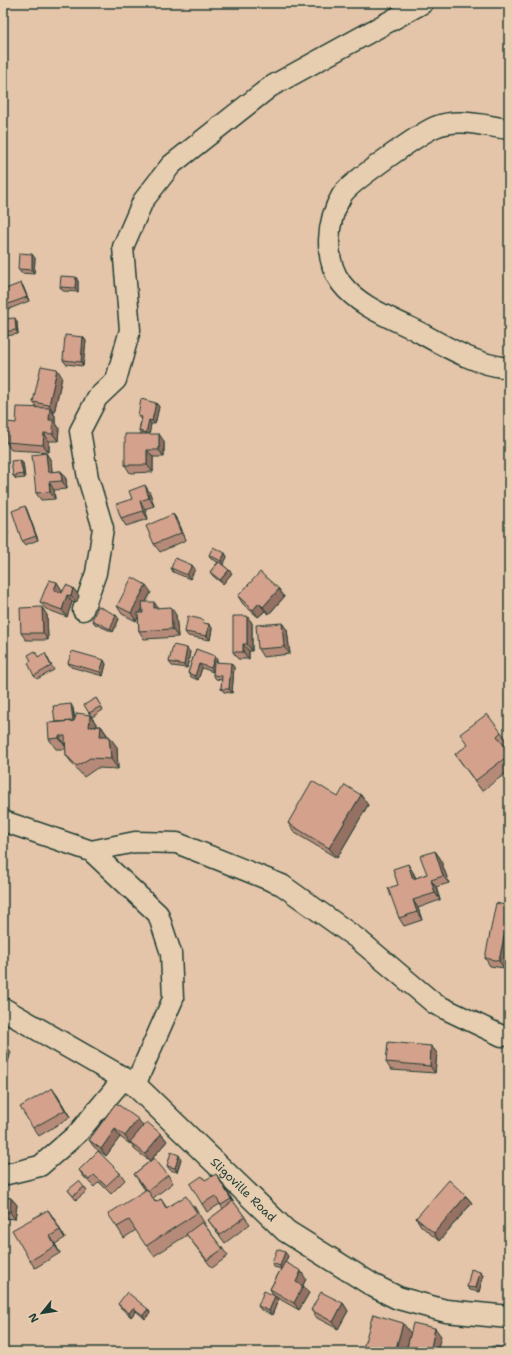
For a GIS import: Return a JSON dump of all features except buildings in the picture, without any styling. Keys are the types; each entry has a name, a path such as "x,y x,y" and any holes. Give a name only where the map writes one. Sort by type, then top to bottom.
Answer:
{"street":[{"path":"83,610 96,572 103,528 88,478 80,431 96,398 116,380 130,330 123,247 143,201 171,165 270,87 423,3"},
{"path":"509,129 457,122 435,127 410,142 343,193 334,214 329,245 332,267 341,283 357,300 462,355 497,367 509,368"},
{"path":"3,821 91,851 158,914 171,952 173,999 129,1081 78,1132 40,1166 3,1175"},
{"path":"91,851 135,842 177,842 282,885 359,940 435,1004 502,1036 509,1036"},
{"name":"Sligoville Road","path":"3,1009 129,1081 286,1231 374,1286 398,1298 446,1311 509,1317"}]}
